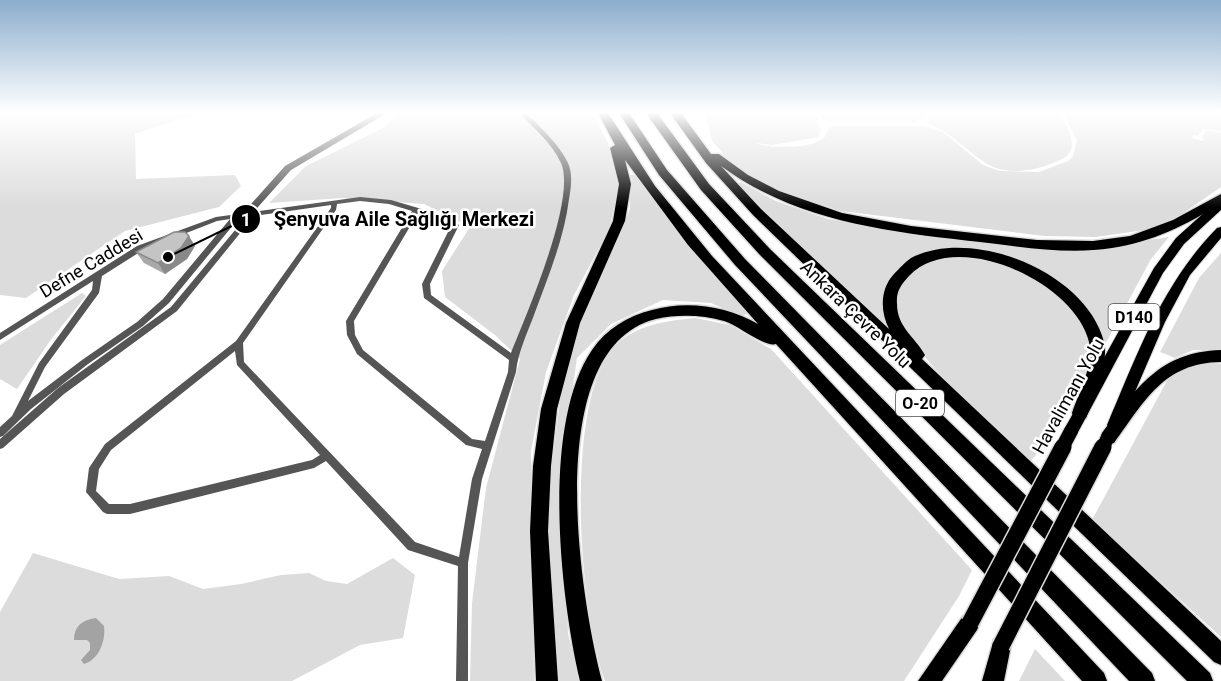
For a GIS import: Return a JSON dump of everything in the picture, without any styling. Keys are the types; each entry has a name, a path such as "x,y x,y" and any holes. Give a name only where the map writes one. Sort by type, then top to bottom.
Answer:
{"highway":[{"path":"547,681 538,531 542,466 549,410 573,323 619,221 625,184 621,164 613,145"},
{"path":"621,145 676,222 1096,681"},
{"name":"O-20","path":"645,145 682,197 740,262 1144,681"},
{"name":"Ankara Çevre Yolu","path":"674,145 705,187 765,252 1202,681"},
{"path":"699,145 710,161 757,212 1149,589 1221,654"},
{"path":"704,145 721,160 775,195 828,214 897,227 1034,245 1092,245 1129,240 1170,228 1221,198"},
{"name":"Havalimanı Yolu","path":"941,681 1080,413 1158,271 1180,241 1221,204"},
{"name":"D140","path":"1107,441 1169,303 1192,263 1221,231"},
{"path":"1024,469 917,356 898,332 890,313 890,298 893,285 900,274 910,265 931,256 973,253 1018,265 1062,290 1084,314 1096,341 1095,367 1080,413"},
{"path":"591,681 573,595 570,484 580,398 591,366 605,344 636,321 661,312 686,310 724,315 748,324 773,341 853,418"},
{"path":"984,681 1107,441 1168,368 1196,356 1221,356"},
{"path":"953,527 1086,681"},
{"path":"929,681 970,623"},
{"path":"993,681 1001,646"}],"street":[{"path":"0,433 77,368 140,324 166,301 288,168 328,145"},
{"path":"462,681 463,563 477,479 512,372 513,358 548,263 568,198 567,169 552,145"},
{"name":"Defne Caddesi","path":"0,337 140,248 216,219 360,199 388,202 447,219 455,225 426,284 427,296 513,358"},
{"path":"327,456 314,464 130,509 107,509 92,492 94,468 108,447 239,343 334,208 334,202"},
{"path":"416,210 350,321 351,335 360,352 469,442 487,446"},
{"path":"0,445 61,391 174,309 245,215"},
{"path":"13,421 42,364 96,291 98,274"},
{"path":"239,343 240,363 412,546 463,563"}],"shaded area":[{"path":"0,145 135,145 136,179 235,175 241,186 219,207 125,231 26,298 0,295"},
{"path":"349,145 608,145 619,185 609,229 574,295 546,372 531,451 534,681 470,681 472,603 486,488 520,359 495,335 445,297 442,271 470,227 424,204 342,198 269,203 306,166"},
{"path":"715,145 779,147 809,145 958,145 983,165 1000,171 1039,172 1068,161 1073,156 1076,145 1221,145 1221,187 1182,214 1151,229 1096,237 1045,236 841,211 776,189 730,165 719,155 723,153"},
{"path":"961,145 1072,145 1067,156 1060,160 1022,171 1002,170 984,162"},
{"path":"630,175 637,175 750,313 741,316 711,303 663,300 611,324 577,358 562,461 568,634 581,681 552,681 546,512 565,362 593,290 615,247 630,209"},
{"path":"741,182 776,201 828,219 918,236 1081,250 1169,237 1151,259 1102,350 1089,312 988,252 956,248 937,249 910,258 897,269 889,281 895,333 888,336 734,185"},
{"path":"1221,253 1221,350 1193,350 1175,358 1160,352 1199,278"},
{"path":"950,257 980,258 1013,265 1066,297 1093,341 1083,384 1070,408 1028,464 953,389 915,344 903,324 897,301 904,282 918,267"},
{"path":"82,293 86,296 52,338 17,389 0,379 0,345"},
{"path":"695,318 730,325 771,349 972,570 959,596 904,681 605,681 588,608 583,560 582,458 588,412 599,373 615,346 642,328 663,322"},
{"path":"1197,363 1221,364 1221,637 1092,520 1169,377"},
{"path":"33,553 119,579 169,576 203,589 281,575 309,573 326,581 347,584 393,558 415,575 403,638 360,645 292,681 0,681 0,612"},
{"path":"96,618 104,626 103,643 94,658 84,664 81,660 90,650 90,643 87,640 74,640 75,631 80,624"},
{"path":"1035,649 1065,681 1019,681"}],"building":[{"path":"174,232 185,232 189,236 181,248 158,263 136,252"}],"place":[{"name":"Şenyuva Aile Sağlığı Merkezi","path":"168,257"}]}
